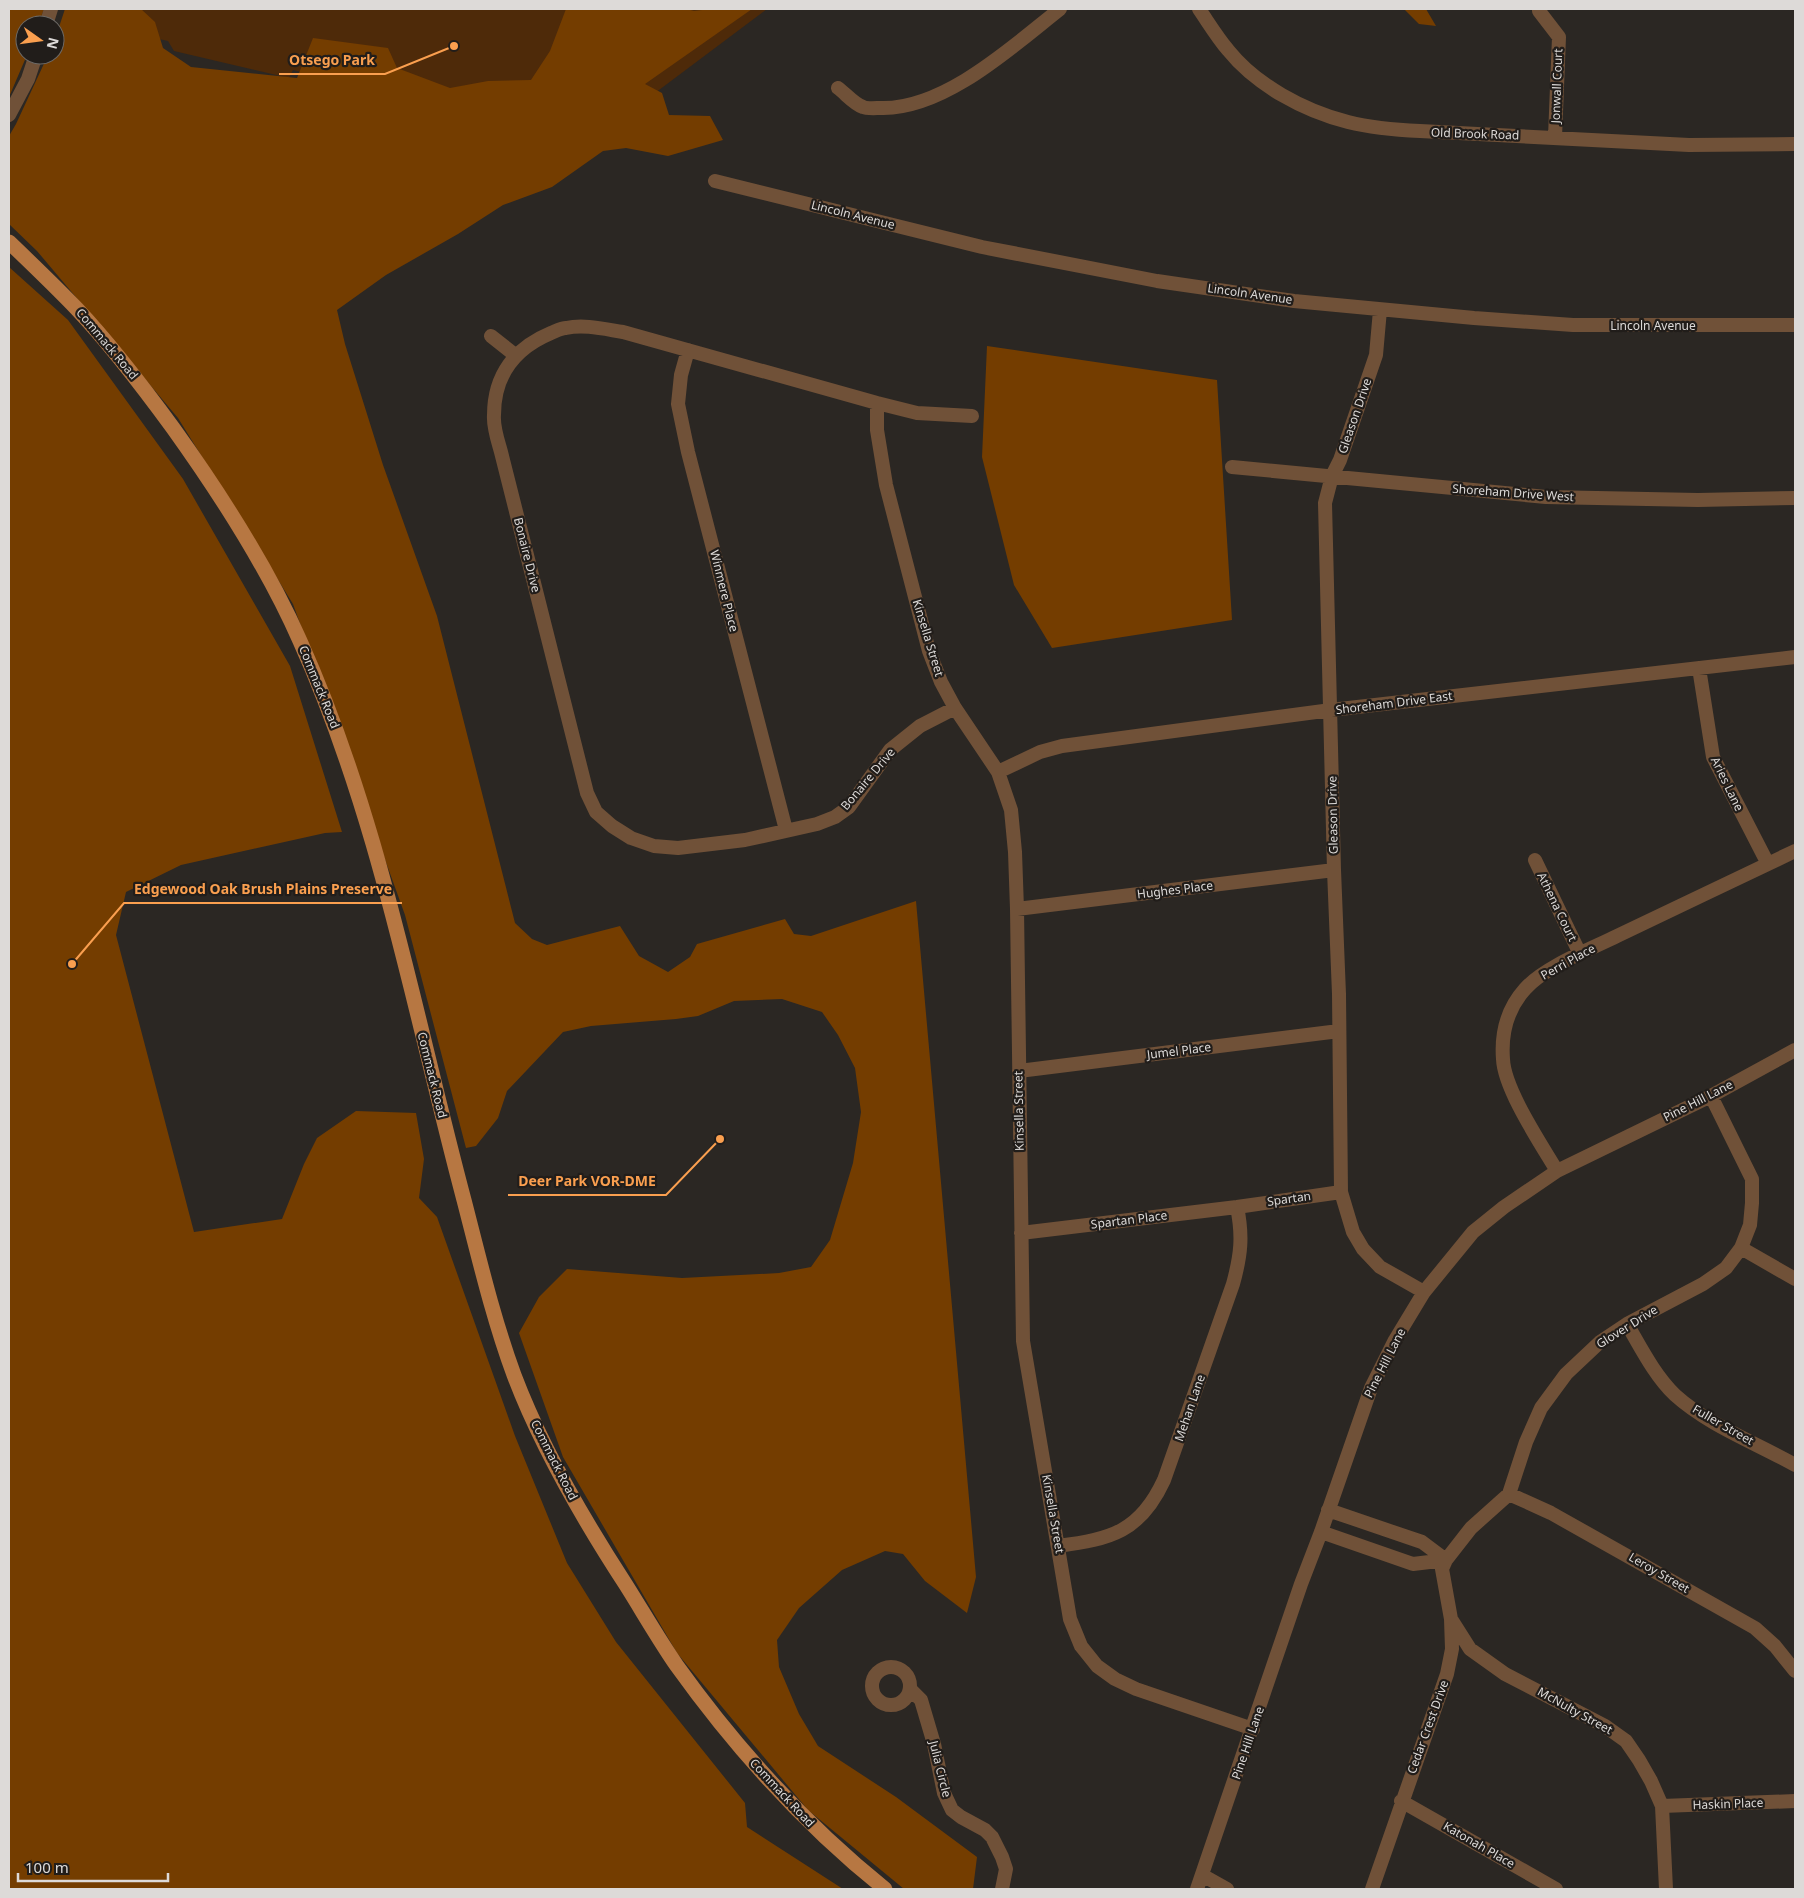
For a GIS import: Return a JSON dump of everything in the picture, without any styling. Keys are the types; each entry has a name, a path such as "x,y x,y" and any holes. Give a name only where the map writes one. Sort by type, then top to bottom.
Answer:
{"main road":[{"name":"Commack Road","path":"9,242 78,310 144,388 207,475 258,559 299,638 352,775 380,870 490,1299 514,1375 546,1449 594,1536 676,1663 723,1726 764,1776 807,1821 885,1889"}],"street":[{"path":"838,88 863,108 892,108 944,92 974,76 1060,9"},
{"name":"Old Brook Road","path":"1199,9 1228,50 1250,72 1298,104 1347,122 1381,128 1689,144 1795,144"},
{"name":"Jonwall Court","path":"1539,11 1559,37 1555,137"},
{"path":"9,115 28,79 33,65"},
{"name":"Lincoln Avenue","path":"715,181 982,247 1147,280 1294,300 1380,310 1573,325 1795,325"},
{"name":"Gleason Drive","path":"1380,310 1376,355 1340,460 1332,476 1325,503 1341,1192 1353,1232 1363,1249 1380,1266 1424,1292"},
{"name":"Bonaire Drive","path":"955,708 920,726 890,750 848,806 835,817 817,824 745,840 678,848 654,846 631,838 612,826 596,812 587,793 501,452 494,415 505,369 515,355 542,337 565,328 592,327 623,332 917,413 972,416"},
{"path":"491,336 515,355"},
{"name":"Winmere Place","path":"688,350 681,375 678,404 688,452 786,830"},
{"name":"Kinsella Street","path":"877,403 877,430 886,486 929,651 941,682 955,708 998,772 1011,810 1017,910 1023,1341 1070,1619 1080,1646 1097,1666 1115,1679 1136,1689 1253,1729"},
{"name":"Shoreham Drive West","path":"1232,467 1546,497 1698,500 1795,498"},
{"name":"Shoreham Drive East","path":"998,772 1040,752 1062,746 1331,710 1795,657"},
{"name":"Aries Lane","path":"1699,668 1713,757 1768,864"},
{"name":"Perri Place","path":"1557,1171 1511,1089 1502,1060 1504,1028 1514,1004 1526,988 1544,973 1795,851"},
{"name":"Athena Court","path":"1535,860 1580,954"},
{"name":"Hughes Place","path":"1017,910 1334,870"},
{"name":"Jumel Place","path":"1019,1071 1338,1031"},
{"name":"Pine Hill Lane","path":"1197,1889 1301,1584 1371,1388 1395,1340 1424,1292 1473,1232 1504,1207 1557,1171 1711,1096 1795,1050"},
{"name":"Glover Drive","path":"1509,1494 1526,1442 1540,1408 1566,1374 1600,1342 1627,1324 1703,1284 1726,1268 1741,1248 1750,1225 1752,1179 1711,1096"},
{"name":"Spartan","path":"1237,1207 1341,1192"},
{"name":"Spartan Place","path":"1021,1233 1237,1207"},
{"name":"Mehan Lane","path":"1058,1546 1109,1537 1145,1514 1155,1499 1164,1480 1233,1284 1241,1255 1242,1229 1237,1207"},
{"path":"1741,1248 1795,1279"},
{"name":"Fuller Street","path":"1627,1324 1650,1363 1674,1394 1701,1415 1795,1465"},
{"path":"1321,1532 1413,1564 1446,1560 1470,1528 1509,1494"},
{"name":"Leroy Street","path":"1509,1494 1551,1513 1755,1628 1775,1646 1795,1671"},
{"path":"1328,1510 1422,1542 1446,1560"},
{"name":"Cedar Crest Drive","path":"1372,1889 1447,1674 1452,1649 1452,1619 1442,1569 1446,1560"},
{"name":"McNulty Street","path":"1452,1619 1470,1649 1506,1674 1605,1726 1626,1741 1647,1774 1662,1806 1666,1889"},
{"name":"Julia Circle","path":"910,1689 921,1700 934,1744 944,1793 952,1810 985,1830 992,1837 1002,1857 1006,1868 1002,1889"},
{"name":"Katonah Place","path":"1402,1801 1556,1889"},
{"name":"Haskin Place","path":"1662,1806 1795,1801"},
{"path":"1202,1875 1227,1889"}],"shaded area":[{"path":"9,9 44,9 42,15 15,15 15,65 23,65 9,97"},
{"path":"65,9 767,9 591,141 293,70 289,78 174,51 168,41 65,17"},
{"path":"65,9 141,9 155,22 163,48 191,67 297,78 313,38 388,48 397,68 450,88 488,81 531,80 550,51 566,9 687,9 694,11 752,9 645,84 662,93 669,115 710,116 723,140 668,156 626,148 603,151 552,187 503,205 458,234 386,275 337,310 345,344 383,465 437,616 515,923 532,939 547,945 620,926 639,956 668,972 690,957 697,944 785,919 794,934 811,936 916,901 976,1577 967,1613 925,1581 903,1554 885,1551 842,1570 799,1608 777,1640 779,1667 799,1714 818,1746 896,1797 977,1857 973,1889 904,1889 808,1810 677,1653 563,1457 519,1333 539,1297 567,1269 682,1278 779,1273 811,1267 830,1240 853,1163 861,1112 855,1068 838,1035 822,1012 782,999 734,1001 698,1016 591,1026 563,1032 507,1091 498,1118 476,1146 466,1148 405,915 293,604 178,418 37,251 9,224 9,136 43,65 65,65 65,15 63,15"},
{"path":"1404,9 1426,9 1436,26 1419,24"},
{"path":"9,267 68,320 183,479 290,666 342,832 325,833 181,865 126,892 116,935 194,1232 282,1219 304,1164 317,1138 356,1111 416,1113 424,1159 419,1198 437,1217 515,1436 567,1563 616,1642 745,1803 747,1827 843,1889 9,1889"},
{"path":"987,346 1217,380 1232,620 1052,648 1014,585 982,457"}],"place":[{"name":"Otsego Park","path":"454,46"},
{"name":"Edgewood Oak Brush Plains Preserve","path":"72,964"},
{"name":"Deer Park VOR-DME","path":"720,1139"}]}
